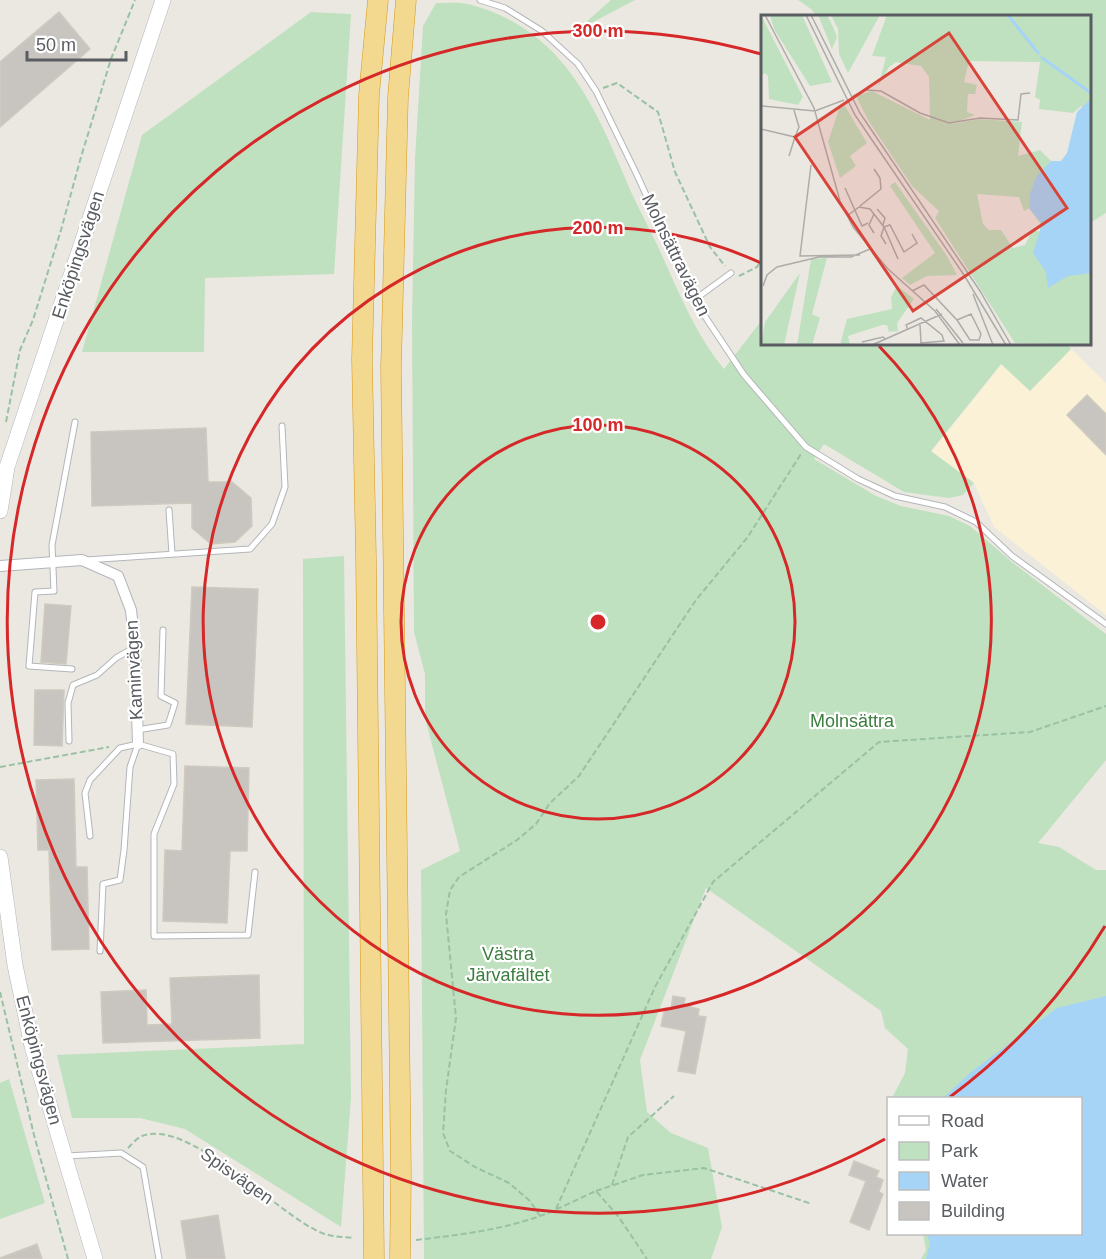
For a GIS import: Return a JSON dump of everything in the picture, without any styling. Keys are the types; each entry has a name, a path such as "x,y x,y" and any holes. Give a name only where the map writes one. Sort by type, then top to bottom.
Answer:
{"highway":[{"path":"373,1255 362,359 369,95 378,0"},
{"path":"400,1259 392,368 398,97 406,0"}],"street":[{"name":"Enköpingsvägen","path":"0,511 8,467 163,0"},
{"name":"Kaminvägen","path":"0,566 82,560 118,576 131,610 135,647 138,738"},
{"name":"Enköpingsvägen","path":"0,858 15,965 32,1046 95,1259"}],"lane":[{"name":"Molnsättravägen","path":"480,0 506,8 542,31 578,64 596,90 694,300 744,375 806,447 858,479 895,496 945,507 976,522 1012,556 1106,624"},
{"path":"694,300 731,273"},
{"path":"72,669 29,666 35,592 54,591 52,545 75,422"},
{"path":"82,560 250,549 272,524 285,487 282,426"},
{"path":"169,510 172,554"},
{"path":"90,836 85,793 90,780 120,748 168,725 175,703 161,696 163,630"},
{"path":"69,741 68,703 73,685 98,675 116,658 135,647"},
{"path":"138,738 172,754 174,784 154,834 154,936 248,935 255,872"},
{"path":"100,951 103,884 120,880 130,767 138,738"},
{"path":"65,1156 121,1153 143,1167 159,1259"}],"path":[{"path":"5,425 21,350 33,320 61,230 111,59 135,0"},
{"path":"596,90 617,83 658,112 675,172 710,247 731,273 739,276 756,267 761,260"},
{"path":"540,1216 530,1201 509,1183 474,1167 450,1151 443,1133 446,1090 456,1018 446,914 450,890 459,877 517,840 536,824 550,803 579,776 696,600 747,538 806,447"},
{"path":"556,1209 655,987 713,882 879,742 1030,732 1106,706"},
{"path":"0,767 138,738"},
{"path":"0,992 34,1135 68,1259"},
{"path":"612,1185 628,1137 674,1096"},
{"name":"Spisvägen","path":"121,1153 141,1136 159,1134 183,1140 205,1151 303,1223 322,1233 354,1238"},
{"path":"414,1240 463,1234 540,1216 596,1191 643,1175 704,1168 812,1204"},
{"path":"596,1191 618,1216 647,1259"}],"shaded area":[{"path":"1071,349 1106,383 1106,615 994,527 974,483 931,452 1002,364 1030,391"}],"green space":[{"path":"611,0 635,0 576,31"},
{"path":"798,0 1106,0 1106,213 1091,222 1091,15 816,15"},
{"name":"Molnsättra","path":"436,3 468,4 502,16 530,33 554,54 574,78 591,105 689,313 705,342 724,369 761,321 761,345 1067,345 1071,349 1030,391 1001,364 931,451 974,483 963,495 949,498 904,492 824,444 814,459 876,496 901,506 949,516 970,526 1012,562 1106,634 1106,760 1038,843 1059,847 1096,870 1106,870 1106,1259 921,1259 926,1250 923,1235 1082,1235 1082,1097 893,1097 905,1073 908,1049 885,1028 881,1011 706,888 640,1060 647,1112 671,1133 708,1148 722,1227 711,1259 424,1259 421,870 460,851 425,718 425,674 414,632 412,322 415,159 423,26"},
{"path":"311,12 351,14 334,274 205,278 204,352 82,352 142,135"},
{"path":"344,556 351,1098 341,1227 185,1129 140,1118 72,1118 57,1055 304,1044 303,559"},
{"path":"9,1079 45,1203 0,1219 0,1083"}],"water":[{"path":"1106,996 1106,1259 926,1259 930,1243 927,1235 1082,1235 1082,1097 944,1097 971,1072 1057,1008"}],"building":[{"path":"59,12 90,49 0,127 0,62"},
{"path":"1087,395 1106,414 1106,455 1067,415"},
{"path":"206,428 208,482 232,482 251,498 252,526 235,542 211,544 192,528 192,503 92,506 91,432"},
{"path":"192,587 258,589 252,727 186,724"},
{"path":"45,604 71,606 66,664 41,662"},
{"path":"35,690 64,690 62,746 34,745"},
{"path":"185,766 249,768 247,851 230,851 227,923 163,921 165,850 182,851"},
{"path":"74,779 76,867 87,867 89,949 52,950 49,850 38,850 36,780"},
{"path":"259,975 260,1038 103,1043 101,992 146,990 147,1025 172,1024 170,978"},
{"path":"673,996 685,998 684,1005 699,1009 698,1016 706,1017 695,1074 678,1071 686,1031 661,1026 665,1008 671,1009"},
{"path":"854,1161 879,1171 876,1177 883,1180 879,1192 883,1194 869,1230 850,1222 866,1181 849,1175"},
{"path":"218,1215 225,1259 187,1259 181,1221"},
{"path":"37,1244 42,1259 0,1259 0,1258"}],"park label":[{"name":"Västra Järvafältet","path":"508,964"}]}
